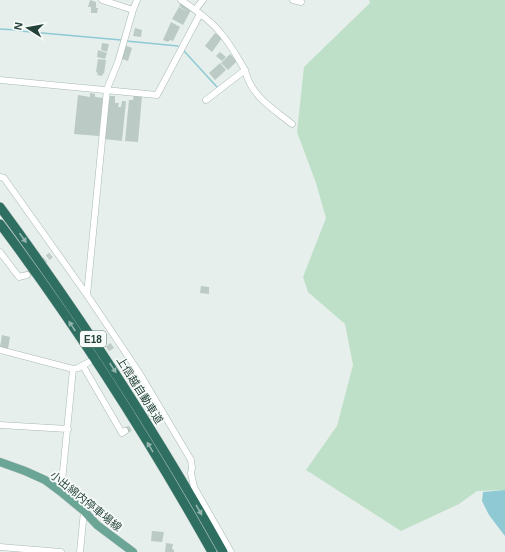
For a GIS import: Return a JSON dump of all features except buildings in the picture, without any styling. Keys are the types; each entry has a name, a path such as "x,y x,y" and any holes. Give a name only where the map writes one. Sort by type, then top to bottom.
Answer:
{"highway":[{"name":"上信越自動車道","path":"0,207 100,349 179,476 223,552"},
{"name":"上信越自動車道","path":"0,224 44,284 91,354 140,430 212,552"}],"main road":[{"name":"小出綿内停車場線","path":"0,462 45,480 133,552"}],"street":[{"path":"102,0 133,10"},
{"path":"87,295 107,89 118,62 137,0"},
{"path":"181,0 198,12 219,31 245,70 247,79 253,91 261,100 292,124"},
{"path":"0,80 107,89 157,95 203,0"},
{"path":"294,0 301,2"},
{"path":"206,100 245,70"},
{"path":"0,177 4,178 53,254 87,295 116,344 140,374 159,412 181,442 191,460 191,473 194,487 232,552"},
{"path":"0,252 19,277 27,275"},
{"path":"0,350 73,369 86,364 122,433 125,431"},
{"path":"61,492 73,369"},
{"path":"0,425 68,429"},
{"path":"80,552 84,511"},
{"path":"0,547 61,552"}],"green space":[{"path":"369,0 505,0 505,490 477,491 459,504 401,531 306,470 337,426 353,365 345,324 308,292 303,277 326,218 316,183 297,132 304,67 370,3"}],"water":[{"path":"505,490 505,536 489,515 482,501 483,492"}],"waterway":[{"path":"0,29 17,30"},
{"path":"20,31 121,40"},
{"path":"126,41 178,46"},
{"path":"184,51 217,87"}],"tunnel":[{"path":"27,275 51,255"},
{"path":"100,354 113,345"},
{"path":"125,431 156,414"}]}
